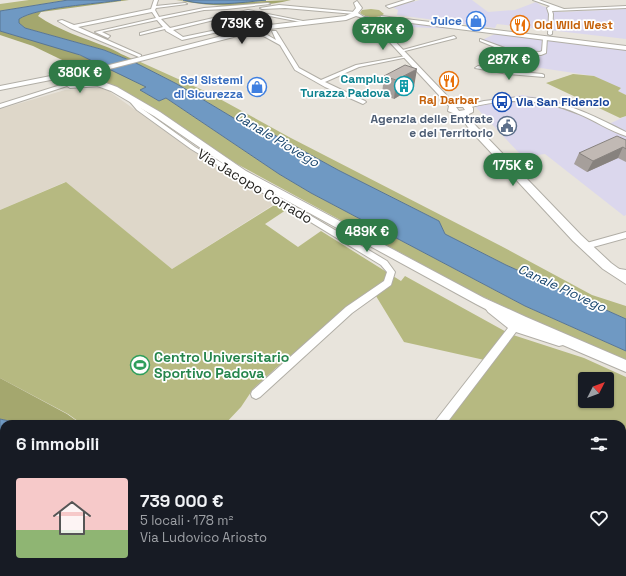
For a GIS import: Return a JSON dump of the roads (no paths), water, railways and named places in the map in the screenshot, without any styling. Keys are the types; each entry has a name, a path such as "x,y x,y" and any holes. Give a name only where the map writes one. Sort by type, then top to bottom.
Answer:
{"main road":[{"path":"388,14 386,10 388,3 411,0"},
{"path":"0,91 79,77 96,70 140,57 261,31 306,22 336,19 356,12 359,8 357,1"},
{"path":"356,12 385,34 453,105 451,108 452,110 465,110 472,128 586,246 607,266 620,272 626,280"},
{"path":"380,18 388,14 416,21"},
{"path":"261,31 274,31 277,28 284,26 365,18 380,18 506,32 626,42"},
{"path":"380,18 379,22 385,34"},
{"path":"547,36 626,48"},
{"path":"0,88 79,77"},
{"name":"Via Jacopo Corrado","path":"79,77 102,84 130,97 243,173 480,301 626,366"}],"street":[{"path":"156,0 153,8 157,19 182,39 237,26"},
{"path":"250,0 284,7 341,15 336,19"},
{"path":"535,0 549,7 558,8 581,9 626,7"},
{"path":"535,0 558,8"},
{"path":"108,38 97,32 204,9 227,8 265,3"},
{"path":"72,27 153,8 185,4"},
{"path":"142,34 169,30 267,7 284,7"},
{"path":"482,40 512,52 541,54 544,52 547,36 550,14 549,7"},
{"path":"550,14 558,8"},
{"path":"311,10 356,12"},
{"path":"250,11 306,22"},
{"path":"215,19 230,28"},
{"path":"60,21 140,57"},
{"path":"149,38 169,30"},
{"path":"261,31 281,44"},
{"path":"274,31 297,69 327,86 363,102"},
{"path":"321,82 363,64 406,56 454,37"},
{"path":"508,72 512,52"},
{"path":"478,68 542,76"},
{"path":"0,106 57,88 79,77"},
{"path":"57,88 102,84"},
{"name":"Via Jacopo Corrado","path":"130,97 139,109 193,148 384,264 391,272 388,283 349,310 256,394"},
{"path":"465,110 481,102 512,99 544,100 567,106 626,134"},
{"path":"586,246 626,235"},
{"name":"Via Jacopo Corrado","path":"480,301 514,327 592,352"},
{"path":"442,420 514,327"}],"water":[{"name":"Canale Piovego","path":"68,0 121,0 68,6 39,12 19,19 19,23 25,28 104,50 134,62 177,84 242,123 258,126 338,170 439,221 445,234 506,265 626,319 626,351 525,306 311,193 279,174 166,98 159,101 140,90 146,87 80,55 0,31 0,11"},
{"path":"183,0 266,0 214,4"}],"place":[{"name":"Juice","path":"476,21"},
{"name":"Old Wild West","path":"520,25"},
{"name":"Raj Darbar","path":"449,81"},
{"name":"Camplus Turazza Padova","path":"404,86"},
{"name":"Sei Sistemi di Sicurezza","path":"257,87"},
{"name":"Via San Fidenzio","path":"502,102"},
{"name":"Agenzia delle Entrate e del Territorio","path":"507,126"},
{"name":"Centro Universitario Sportivo Padova","path":"140,365"}]}
